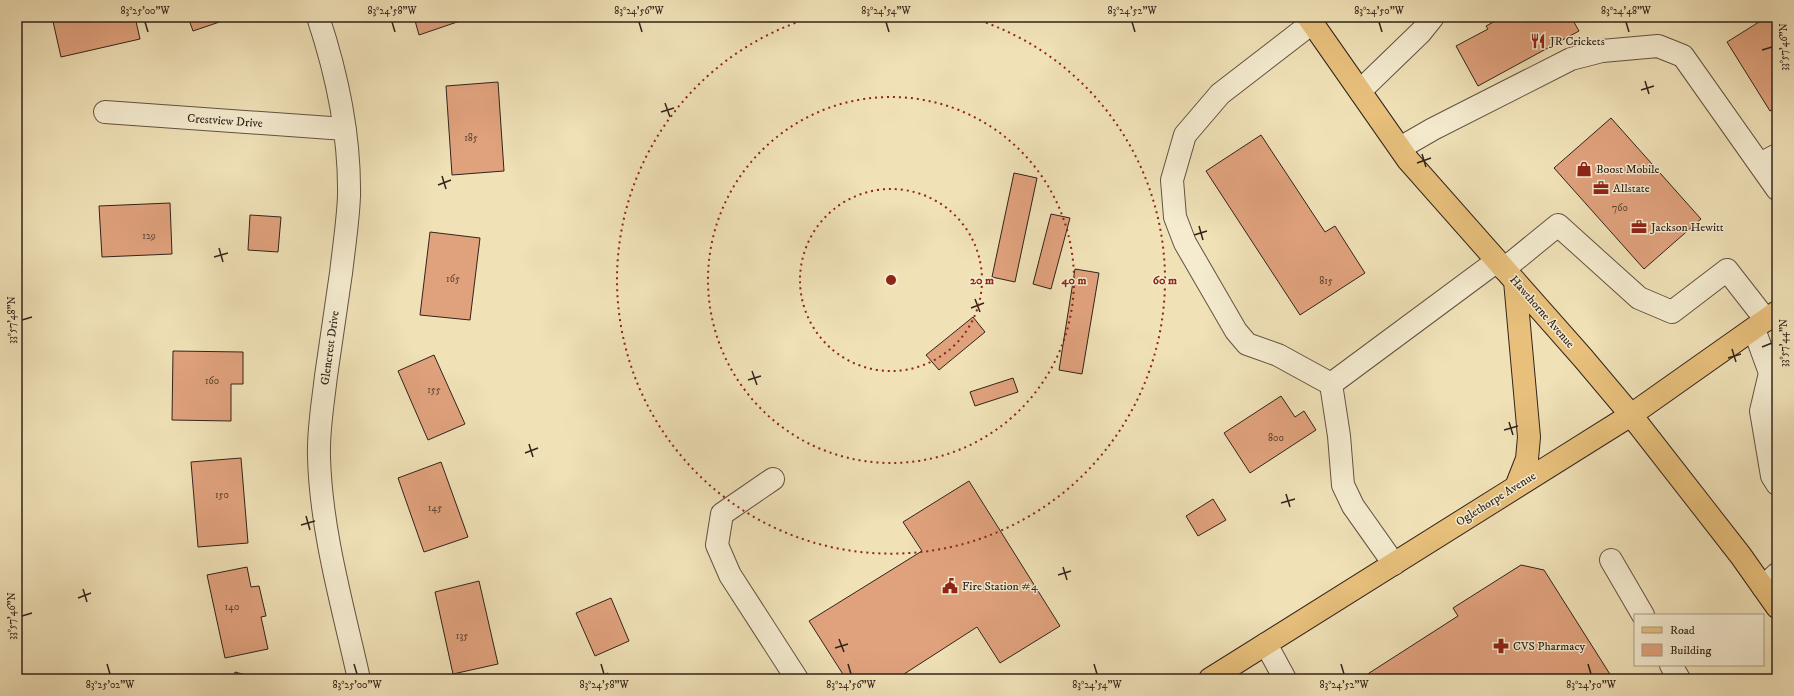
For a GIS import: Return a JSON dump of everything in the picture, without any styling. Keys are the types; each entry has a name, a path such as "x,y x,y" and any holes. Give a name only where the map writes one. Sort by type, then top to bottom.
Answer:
{"main road":[{"name":"Hawthorne Avenue","path":"1310,20 1408,160 1631,415 1770,580 1777,607"},
{"path":"1505,270 1529,437 1527,459 1516,487"},
{"name":"Oglethorpe Avenue","path":"1210,679 1631,415 1766,320"}],"street":[{"name":"Glencrest Drive","path":"318,17 330,54 340,100 345,129 349,196 346,233 321,416 319,456 322,494 329,536 359,679"},
{"path":"1310,20 1220,94 1185,135 1172,180 1175,217 1185,243 1236,331 1247,344 1278,355 1331,384"},
{"path":"1360,91 1422,22"},
{"path":"1400,148 1433,129 1571,59 1602,51 1658,46 1683,56 1768,159 1777,189"},
{"name":"Crestview Drive","path":"106,112 345,129"},
{"path":"1331,384 1505,270 1558,225 1639,298 1672,312 1727,270 1766,320 1773,379 1761,410 1775,478"},
{"path":"1331,384 1339,436 1343,485 1353,506 1394,564"},
{"path":"773,480 722,514 717,545 730,575 797,679"},
{"path":"1611,560 1642,614"},
{"path":"1266,644 1285,679"},
{"path":"1672,666 1679,679"}],"building":[{"path":"52,17 135,17 140,39 61,57"},
{"path":"188,17 234,17 193,31"},
{"path":"414,17 459,17 460,21 419,35"},
{"path":"1503,17 1571,17 1579,31 1478,86 1456,46 1488,29 1486,26"},
{"path":"1767,17 1777,17 1777,107 1770,111 1727,42"},
{"path":"498,82 504,171 452,175 446,86"},
{"path":"1611,118 1701,219 1644,269 1554,168"},
{"path":"1261,135 1325,232 1335,226 1365,273 1300,315 1206,171"},
{"path":"1014,173 1037,178 1015,282 992,277"},
{"path":"170,203 172,254 102,257 99,206"},
{"path":"1051,214 1070,218 1051,289 1033,284"},
{"path":"250,215 281,217 278,252 248,250"},
{"path":"430,232 480,238 470,320 420,315"},
{"path":"1075,269 1099,273 1082,374 1059,370"},
{"path":"973,317 985,332 939,370 926,355"},
{"path":"173,351 243,352 243,384 231,384 231,421 172,420"},
{"path":"434,355 465,424 428,440 398,371"},
{"path":"1013,378 1018,392 975,406 970,392"},
{"path":"1281,396 1295,417 1304,411 1316,430 1250,473 1224,433"},
{"path":"241,458 248,543 198,547 191,462"},
{"path":"441,462 468,537 424,552 398,478"},
{"name":"Fire Station #4","path":"969,481 1060,626 1000,663 977,627 901,676 903,679 846,679 809,621 922,551 903,522"},
{"path":"1213,499 1226,520 1198,536 1186,516"},
{"name":"CVS Pharmacy","path":"1521,565 1544,570 1613,679 1364,679 1363,677 1458,616 1453,608"},
{"path":"247,567 251,587 259,586 266,616 261,617 268,649 225,658 207,575"},
{"path":"479,581 498,664 453,674 435,592"},
{"path":"611,598 629,641 595,656 576,613"},
{"path":"235,672 261,679 233,679"},
{"path":"608,673 610,679 594,679"}],"place":[{"name":"JR Crickets","path":"1538,41"},
{"name":"Boost Mobile","path":"1584,169"},
{"name":"Allstate","path":"1601,188"},
{"name":"Jackson Hewitt","path":"1639,227"},
{"name":"Fire Station #4","path":"950,586"},
{"name":"CVS Pharmacy","path":"1501,646"}]}
